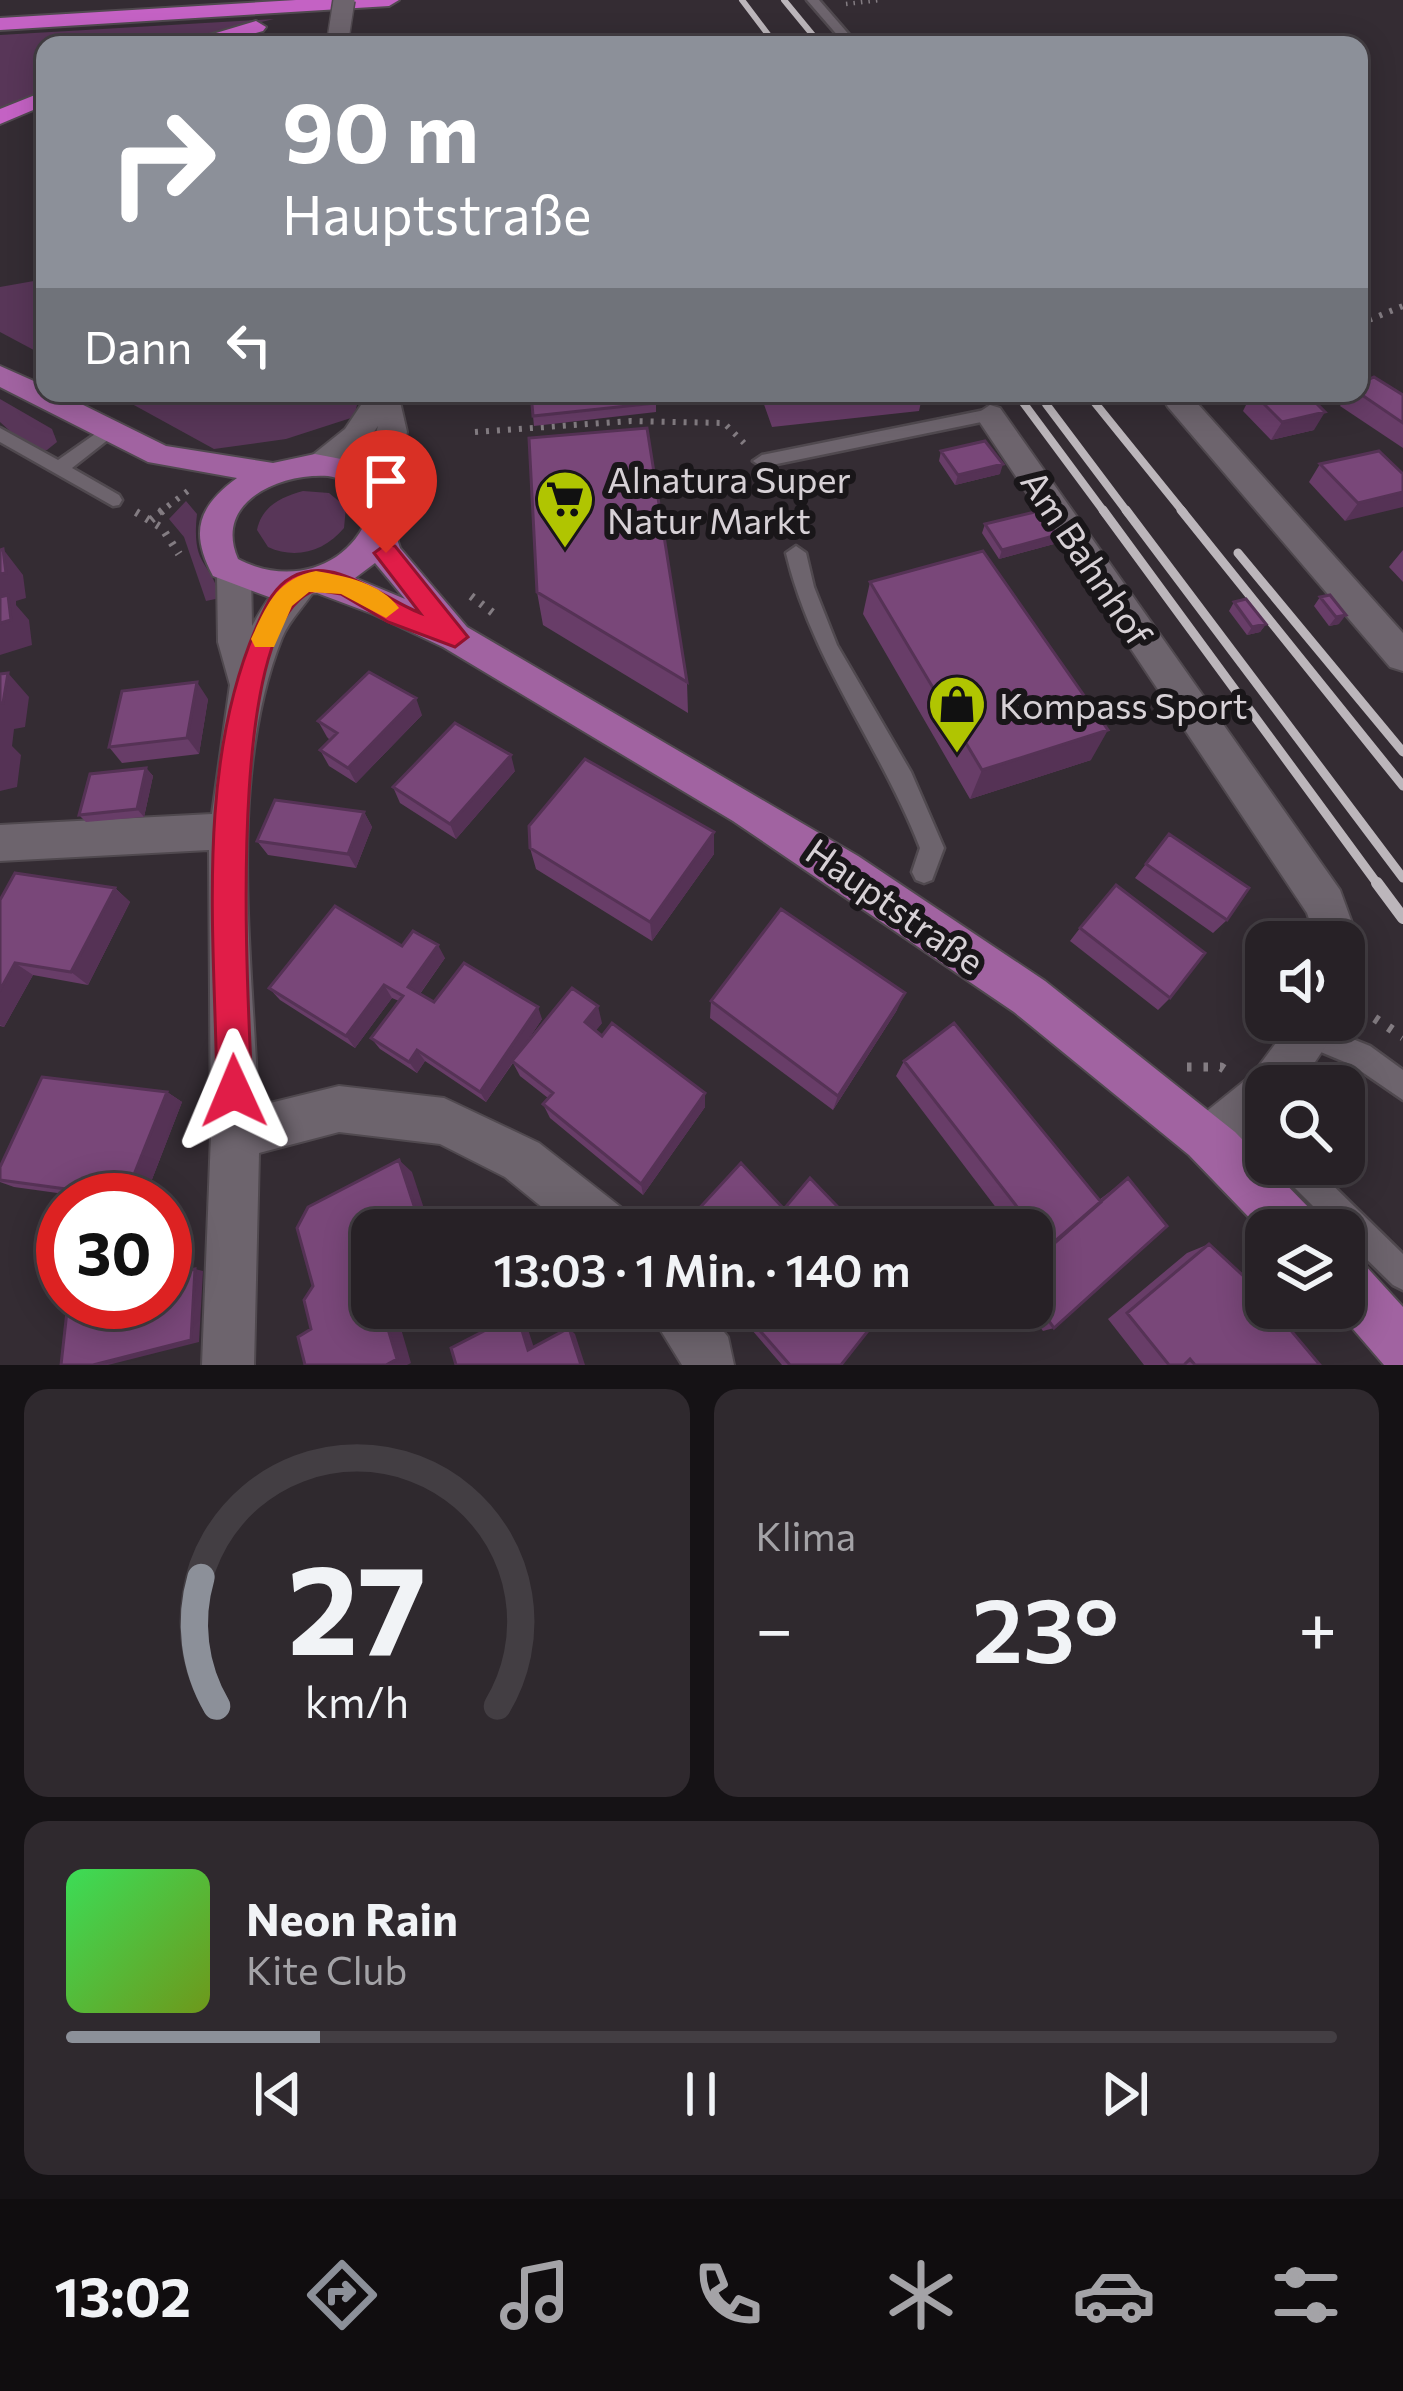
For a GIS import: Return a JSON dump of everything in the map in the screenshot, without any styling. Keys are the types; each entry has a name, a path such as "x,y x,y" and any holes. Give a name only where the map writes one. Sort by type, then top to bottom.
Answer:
{"highway":[{"path":"0,6 125,0"},
{"path":"0,24 388,0"},
{"path":"220,36 355,1"},
{"path":"0,118 36,101"}],"main road":[{"path":"0,375 36,393"},
{"path":"53,402 159,455 271,473 315,465 358,473 376,488 385,514 379,534 355,561 309,582 264,584 234,574 214,549 217,519 238,493 271,473"},
{"path":"159,455 217,519"},
{"name":"Hauptstraße","path":"379,534 386,553 455,637"},
{"name":"Hauptstraße","path":"309,582 347,586 398,615 455,637 796,835 1063,1021 1209,1140 1275,1209"},
{"path":"1365,1303 1403,1346"}],"street":[{"path":"340,36 355,1"},
{"path":"315,465 356,436 378,402"},
{"path":"376,488 396,426 387,402"},
{"path":"1177,402 1403,656"},
{"name":"Am Bahnhof","path":"990,415 1325,904 1331,921"},
{"path":"234,574 235,642 247,682"},
{"path":"228,1365 235,1135 230,831 247,682 281,600 309,582"},
{"path":"0,843 230,831"},
{"path":"235,1135 339,1109 444,1120 523,1160 583,1209"},
{"path":"1209,1140 1245,1117"},
{"path":"689,1329 710,1356 708,1365"}],"lane":[{"path":"813,0 843,36"},
{"path":"762,461 990,415"},
{"path":"58,469 108,430"},
{"path":"0,434 113,500"},
{"path":"796,553 831,663 904,781 932,848 924,872"},
{"path":"1338,1041 1403,1087"},
{"path":"1312,1185 1403,1275"}],"path":[{"path":"1368,320 1403,306"},
{"path":"475,432 631,421 724,423 762,461"},
{"path":"1365,1013 1403,1037"}],"shaded area":[{"path":"274,19 203,36 36,36 36,94 0,110 0,35"},
{"path":"36,281 36,351 0,332 0,287"},
{"path":"0,399 52,429 57,442 47,450 32,451 0,422"},
{"path":"128,402 358,402 354,417 286,439 214,449"},
{"path":"303,491 329,493 346,507 344,528 309,551 289,553 268,547 257,530 263,515 280,500"},
{"path":"186,501 197,514 199,554 220,598 206,601 184,537 169,519"}],"building":[{"path":"1374,377 1403,395 1403,423 1368,399 1368,380"},
{"path":"532,402 656,403 533,416"},
{"path":"1262,402 1315,402 1325,412 1282,422"},
{"path":"647,428 687,682 537,592 529,438"},
{"path":"985,441 1003,464 958,475 941,451"},
{"path":"1379,451 1403,474 1403,492 1358,503 1320,464"},
{"path":"1039,511 1057,535 1002,550 985,524"},
{"path":"0,550 6,573 0,574"},
{"path":"983,551 1108,730 982,770 870,582"},
{"path":"8,595 11,620 0,623 0,597"},
{"path":"1330,595 1346,615 1336,617 1320,597"},
{"path":"1246,599 1266,624 1252,627 1234,602"},
{"path":"369,672 416,698 348,768 320,750 337,733 318,721"},
{"path":"8,673 3,703 0,703 0,674"},
{"path":"197,682 187,738 109,747 122,691"},
{"path":"455,723 511,755 450,824 393,787"},
{"path":"585,759 714,832 650,922 530,848 529,826"},
{"path":"146,768 137,809 79,815 90,774"},
{"path":"275,800 364,812 348,854 257,841"},
{"path":"1169,834 1249,888 1227,920 1146,864"},
{"path":"15,873 115,888 71,972 15,963 0,990 0,900"},
{"path":"1116,885 1205,953 1170,998 1080,928"},
{"path":"335,906 402,946 413,931 438,945 408,987 434,1002 464,963 538,1007 480,1092 417,1050 409,1062 371,1038 403,996 384,985 346,1036 269,988"},
{"path":"781,909 905,993 838,1096 711,1001"},
{"path":"572,988 598,1006 585,1022 602,1036 612,1023 705,1093 641,1184 543,1104 553,1093 512,1061"},
{"path":"954,1023 1101,1202 1053,1244 1053,1209 1019,1209 904,1061"},
{"path":"42,1077 167,1092 135,1173 36,1173 36,1185 0,1180 0,1167"},
{"path":"399,1160 415,1209 351,1209 351,1329 388,1329 397,1359 386,1365 305,1365 298,1337 311,1329 304,1300 313,1286 297,1228 308,1207"},
{"path":"741,1163 784,1209 699,1209"},
{"path":"810,1178 840,1209 784,1209"},
{"path":"1128,1178 1167,1226 1054,1328 1053,1243"},
{"path":"1209,1244 1245,1277 1245,1329 1290,1329 1320,1365 1195,1365 1190,1359 1184,1365 1169,1365 1127,1313"},
{"path":"65,1329 192,1329 191,1340 93,1365 61,1365"},
{"path":"488,1329 522,1329 528,1350 569,1329 581,1365 456,1365 451,1348"},
{"path":"758,1329 869,1329 841,1365 790,1365"}],"railway":[{"path":"742,0 769,36"},
{"path":"784,0 814,36"},
{"path":"1023,402 1105,513"},
{"path":"1094,402 1184,513"},
{"path":"1046,404 1128,513"},
{"path":"1103,510 1379,886"},
{"path":"1126,510 1403,878"},
{"path":"1181,510 1403,786"},
{"path":"1238,553 1403,752"},
{"path":"1377,883 1403,918"}],"slow traffic":[{"path":"264,639 281,600 301,584 316,580 347,586 386,608"}],"place":[{"name":"Alnatura Super Natur Markt","path":"565,550"},
{"name":"Kompass Sport","path":"957,755"}],"route":[{"path":"234,1091 230,831 247,682 281,600 301,584 316,580 347,586 398,615 455,637 386,553"}]}
